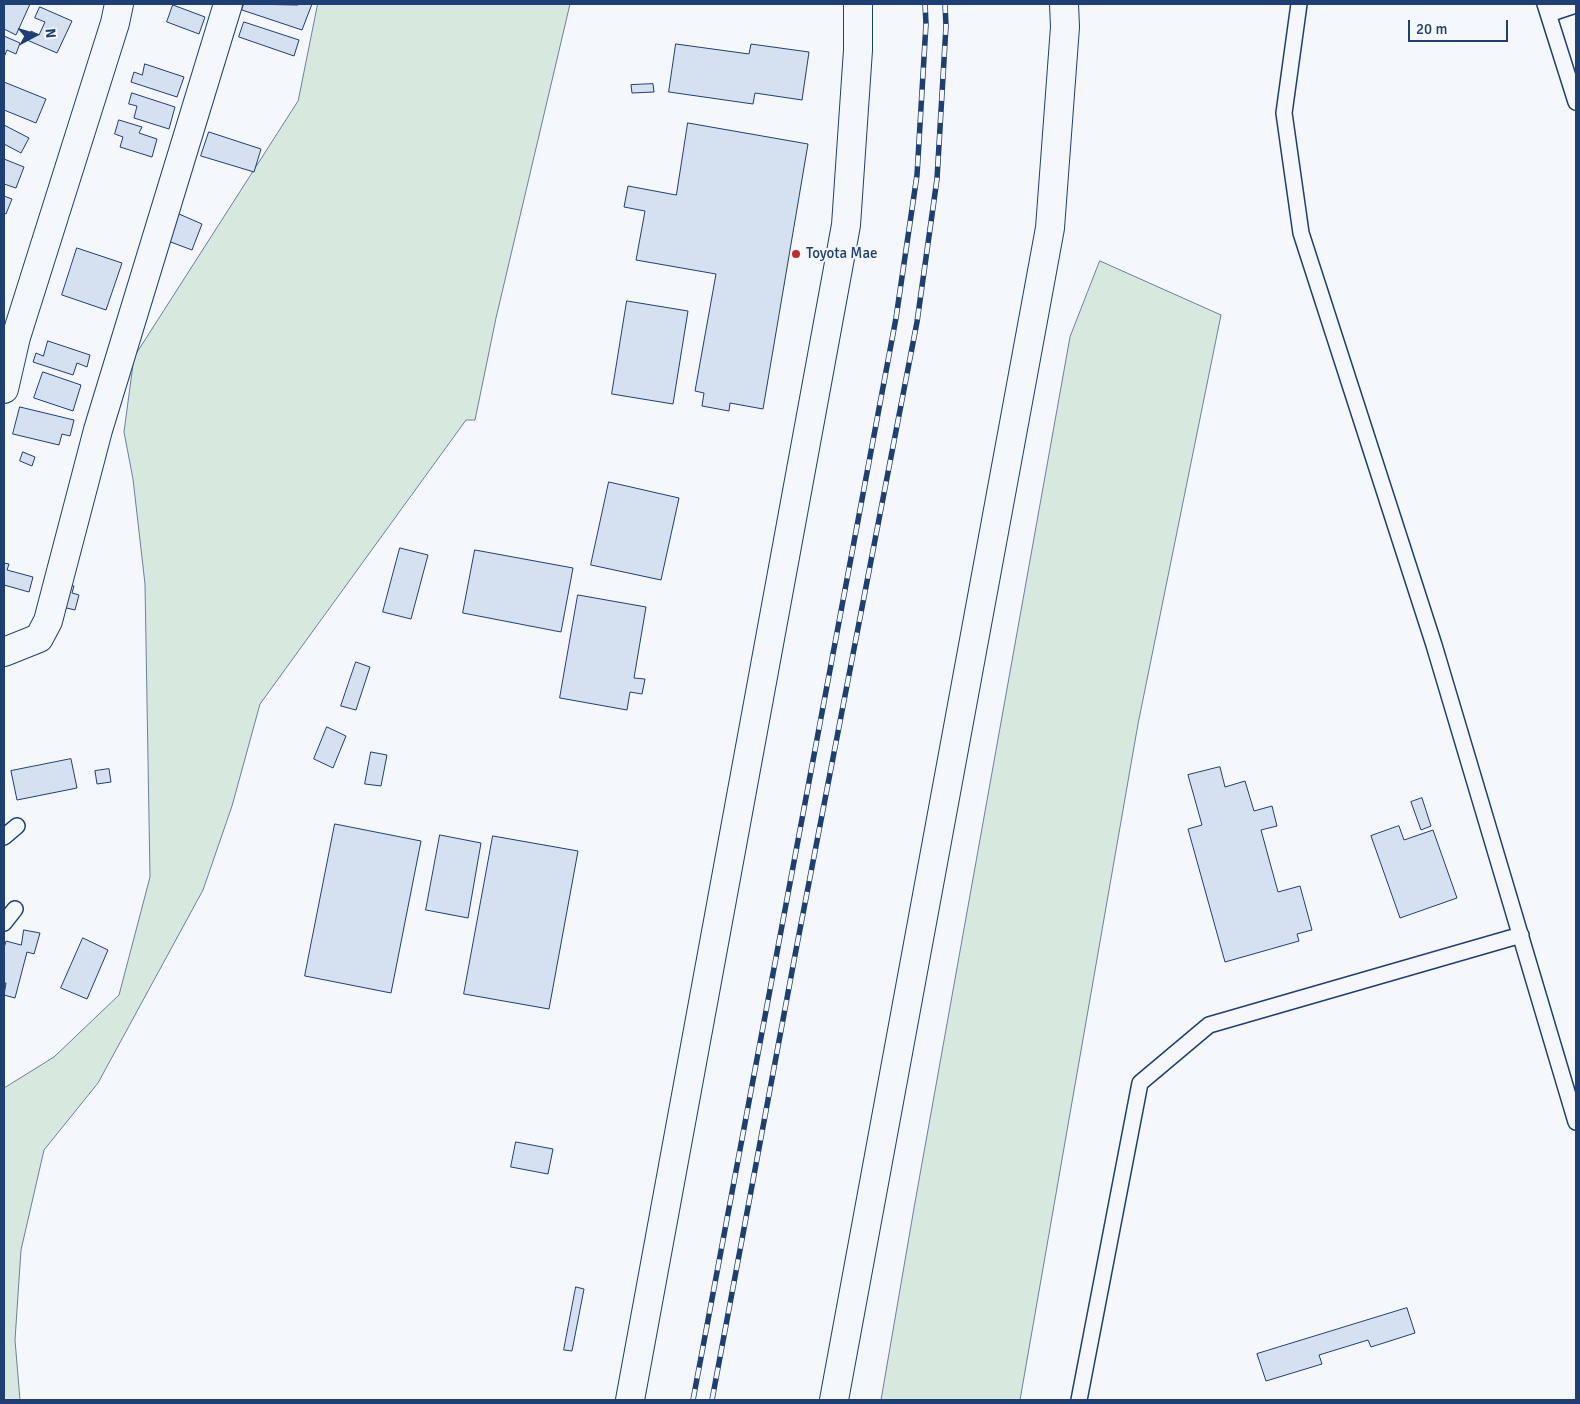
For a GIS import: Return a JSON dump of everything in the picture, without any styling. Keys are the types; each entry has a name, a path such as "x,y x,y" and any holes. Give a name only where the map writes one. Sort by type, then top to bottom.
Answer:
{"street":[{"path":"4,389 9,347 107,51 120,4"},
{"path":"4,652 39,638 48,621 98,430 228,4"},
{"path":"630,1400 846,225 858,50 858,4"},
{"path":"834,1400 1050,228 1065,27 1064,4"}],"lane":[{"path":"1299,4 1284,113 1301,233 1434,645 1576,1122"},
{"path":"1576,5 1547,9 1576,102"},
{"path":"4,837 17,826"},
{"path":"4,923 15,908"},
{"path":"1079,1400 1140,1083 1209,1025 1521,935"}],"shaded area":[{"path":"318,4 570,4 496,318 475,420 466,420 260,704 232,806 203,890 98,1083 44,1150 21,1250 15,1340 20,1400 4,1400 4,1088 54,1057 119,995 150,877 145,584 133,479 124,432 134,357 298,101"},
{"path":"1100,261 1221,315 1138,724 1020,1400 881,1400 1070,337"}],"building":[{"path":"4,4 30,4 16,35 4,29"},
{"path":"244,4 312,4 302,30 242,10"},
{"path":"173,5 205,17 199,34 167,22"},
{"path":"40,7 72,21 57,53 27,40 31,31 39,35 45,22 35,18"},
{"path":"244,22 299,40 294,56 239,37"},
{"path":"4,36 20,43 16,54 7,50 4,57"},
{"path":"676,44 749,54 751,44 809,52 802,100 755,93 753,104 669,92"},
{"path":"145,64 184,77 177,97 131,82 134,72 142,75"},
{"path":"4,82 46,99 36,123 4,110"},
{"path":"653,84 654,92 632,93 631,85"},
{"path":"132,93 175,107 169,129 134,118 137,106 129,104"},
{"path":"119,120 142,127 139,133 157,139 152,157 120,147 123,137 115,134"},
{"path":"688,123 808,144 763,409 730,403 729,411 702,406 704,393 695,391 716,274 636,260 645,211 624,207 628,186 676,195"},
{"path":"4,125 29,138 21,153 4,144"},
{"path":"209,132 261,149 254,172 201,156"},
{"path":"4,159 24,167 16,188 4,184"},
{"path":"4,196 12,199 6,214 4,213"},
{"path":"179,214 202,224 192,250 168,241"},
{"path":"77,248 122,263 106,310 62,295"},
{"path":"627,301 688,311 673,404 612,394"},
{"path":"48,341 90,355 87,367 77,363 73,375 33,362 36,353 43,356"},
{"path":"43,372 81,385 73,411 34,398"},
{"path":"20,407 74,420 70,436 62,434 59,445 13,434"},
{"path":"23,452 35,457 32,466 20,461"},
{"path":"609,482 679,498 661,580 591,565"},
{"path":"400,548 428,555 411,619 383,612"},
{"path":"475,550 573,568 561,632 463,613"},
{"path":"4,563 9,564 7,570 33,577 29,592 4,585"},
{"path":"64,584 74,586 72,593 79,595 75,610 58,606"},
{"path":"578,595 646,607 634,678 645,679 642,694 630,692 627,710 560,698"},
{"path":"356,662 370,667 356,710 341,706"},
{"path":"327,727 346,736 333,768 314,759"},
{"path":"371,752 387,755 381,786 365,784"},
{"path":"71,759 77,788 17,800 11,771"},
{"path":"1220,767 1225,787 1245,781 1254,811 1272,806 1277,826 1261,830 1278,892 1300,886 1312,930 1297,934 1299,941 1225,962 1188,829 1202,825 1188,775"},
{"path":"109,769 111,782 97,784 95,771"},
{"path":"1422,798 1431,826 1421,830 1411,802"},
{"path":"335,824 421,841 391,993 305,976"},
{"path":"1399,826 1404,840 1433,830 1457,898 1400,918 1371,836"},
{"path":"440,835 481,843 468,918 426,910"},
{"path":"493,836 578,851 549,1009 464,994"},
{"path":"24,930 40,933 34,954 27,952 15,998 4,995 6,983 4,983 4,948 6,941 21,945"},
{"path":"83,938 108,950 87,999 61,988"},
{"path":"516,1142 553,1149 548,1174 511,1167"},
{"path":"576,1287 584,1289 572,1351 564,1350"},
{"path":"1407,1308 1415,1333 1371,1347 1368,1340 1319,1355 1322,1364 1266,1381 1257,1354"}],"railway":[{"path":"693,1400 896,318 917,175 926,24 925,4"},
{"path":"712,1400 796,950 917,322 937,179 946,26 945,4"}],"place":[{"name":"Toyota Mae","path":"796,254"}]}
